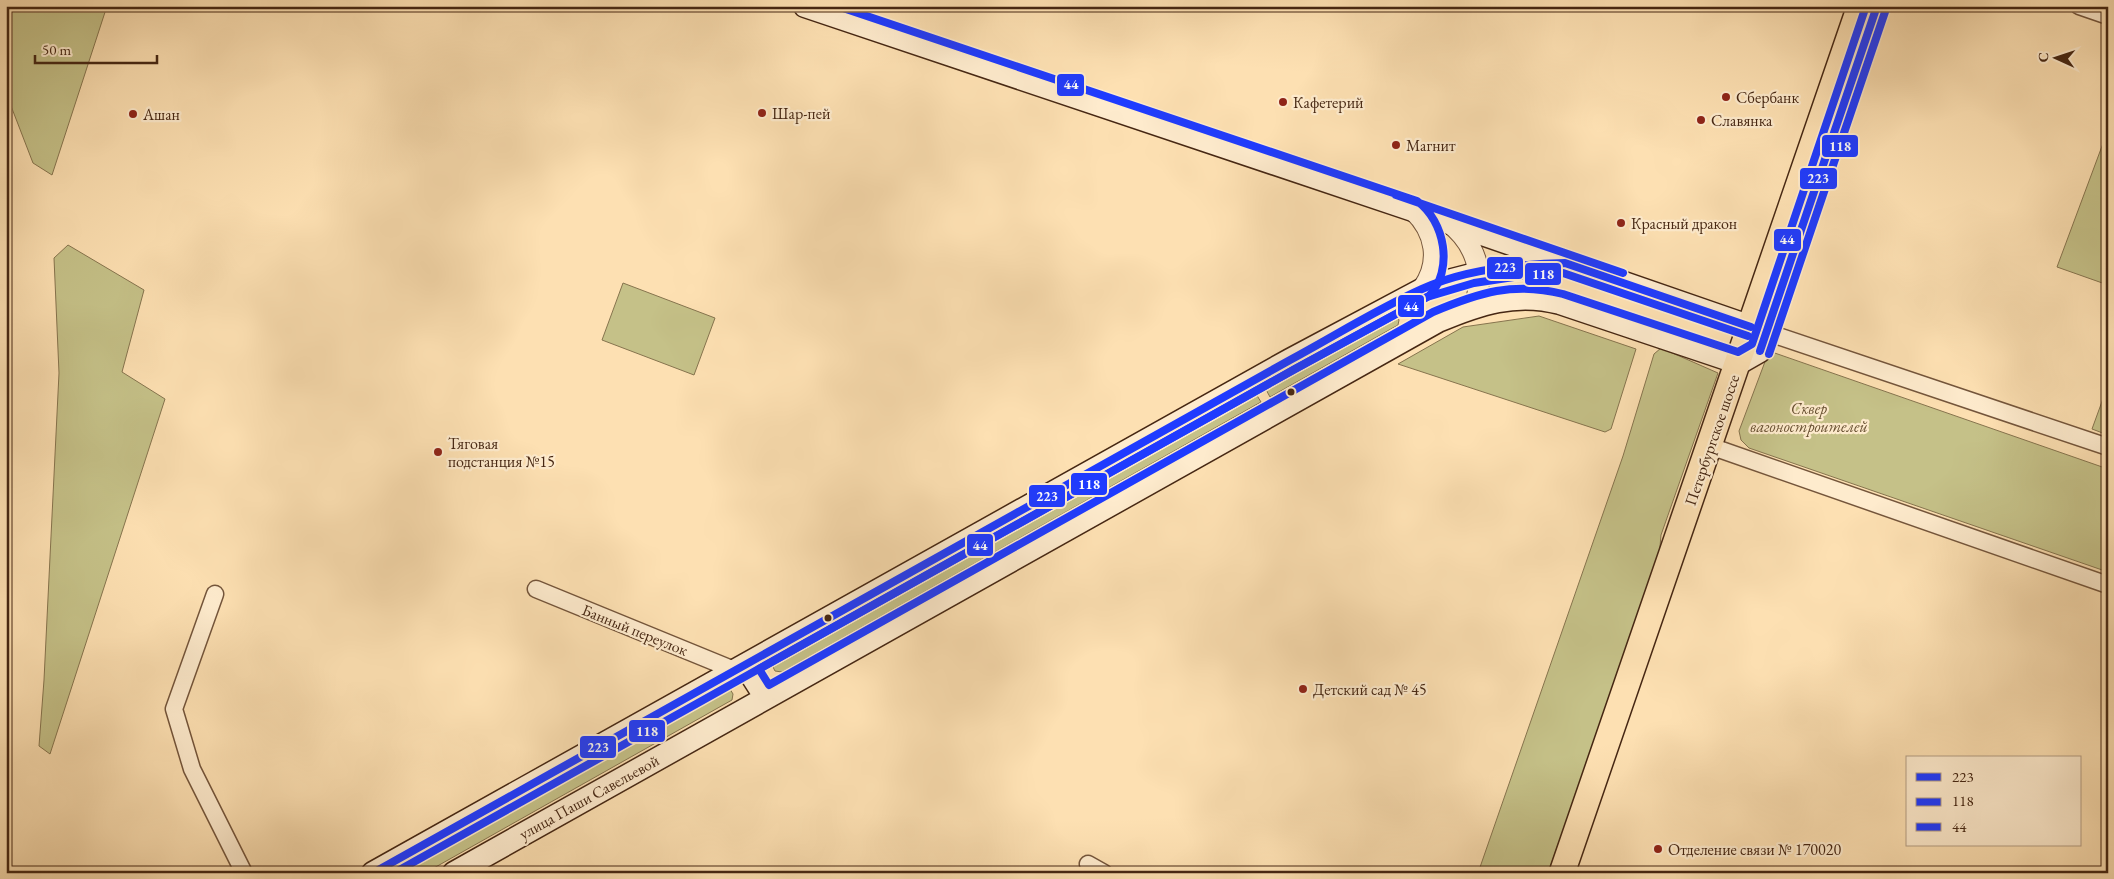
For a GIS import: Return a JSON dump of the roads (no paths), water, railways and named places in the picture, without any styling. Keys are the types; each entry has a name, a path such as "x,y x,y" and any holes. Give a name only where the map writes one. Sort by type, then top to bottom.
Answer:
{"main road":[{"path":"805,6 1413,210 1565,263 1754,343"},
{"name":"Петербургское шоссе","path":"1580,873 1754,343 1860,6"},
{"name":"Петербургское шоссе","path":"1754,343 1878,6"},
{"path":"373,873 1276,368 1424,288 1479,272 1522,265 1565,263"},
{"name":"улица Паши Савельевой","path":"454,873 1438,321 1474,306 1517,298 1552,301 1754,343"},
{"name":"Петербургское шоссе","path":"1562,873 1718,449"},
{"path":"740,668 766,698"}],"street":[{"path":"2079,6 2108,16"},
{"path":"1413,210 1427,226 1434,247 1433,269 1424,288"},
{"path":"1447,222 1460,232 1470,245 1479,272 1478,293 1474,306"},
{"path":"1754,343 2108,447"},
{"path":"1718,449 2108,585"},
{"name":"Банный переулок","path":"536,589 740,668"},
{"path":"215,594 174,709 192,769 244,873"},
{"path":"1088,864 1104,873"}],"place":[{"name":"Сбербанк","path":"1726,97"},
{"name":"Кафетерий","path":"1283,102"},
{"name":"Шар-пей","path":"762,113"},
{"name":"Ашан","path":"133,114"},
{"name":"Славянка","path":"1701,120"},
{"name":"Магнит","path":"1396,145"},
{"name":"Красный дракон","path":"1621,223"},
{"name":"Тяговая подстанция №15","path":"438,452"},
{"name":"Детский сад № 45","path":"1303,689"},
{"name":"Отделение связи № 170020","path":"1658,849"}],"park label":[{"name":"Сквер вагоностроителей","path":"1809,417"}]}
